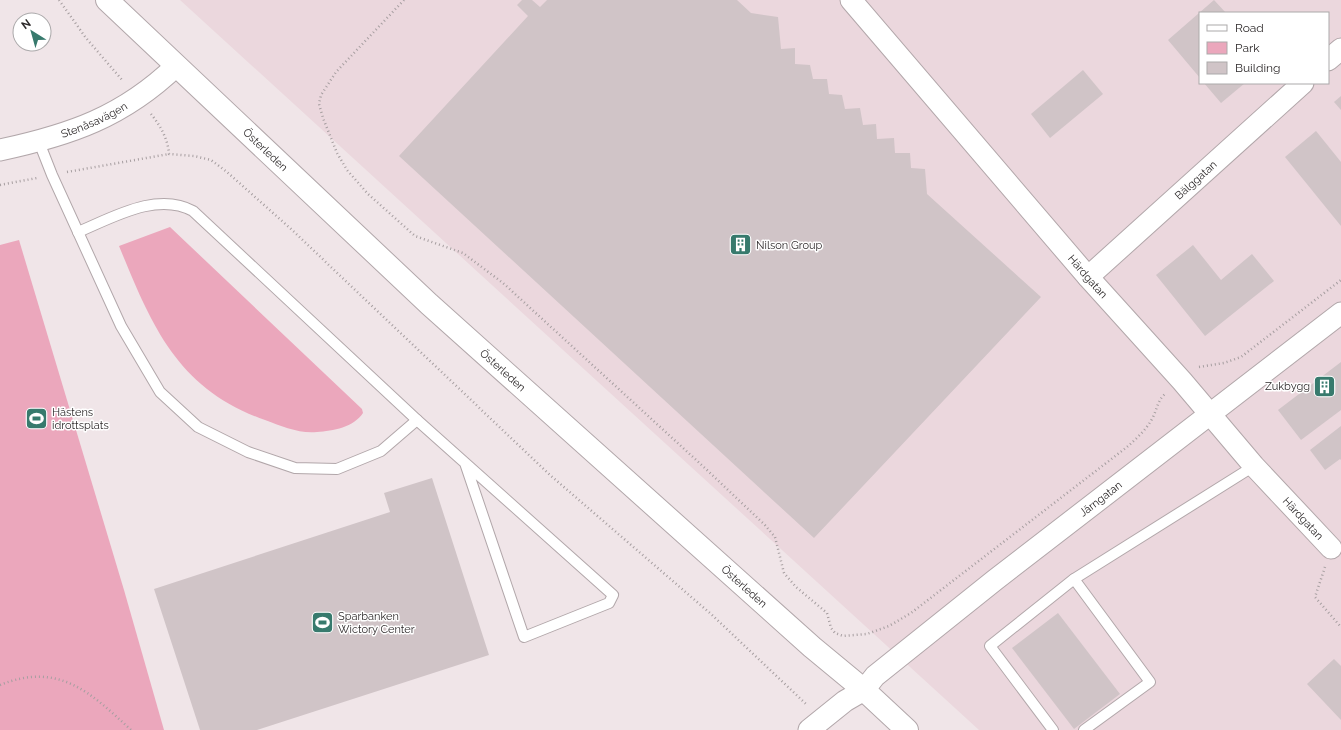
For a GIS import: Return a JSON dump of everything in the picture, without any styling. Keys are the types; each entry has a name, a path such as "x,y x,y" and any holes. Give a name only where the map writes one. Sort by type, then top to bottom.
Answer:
{"main road":[{"name":"Österleden","path":"107,0 429,304 806,641 864,690 907,730"}],"street":[{"name":"Härdgatan","path":"851,0 1088,277 1182,381 1254,466 1331,548"},
{"path":"1329,59 1341,49"},
{"name":"Stenåsavägen","path":"0,150 40,142 71,132 138,99 176,66"},
{"name":"Bälggatan","path":"1088,277 1302,84"},
{"name":"Järngatan","path":"864,690 875,676 1210,413 1341,313"},
{"path":"816,725 845,701 864,690"}],"lane":[{"path":"40,142 52,175 121,326 160,392 198,426 248,452 294,468 337,469 382,451 417,420"},
{"path":"78,232 122,213 151,205 182,205 188,208 205,221 417,420 613,595 609,603 524,637 465,463"},
{"path":"1054,730 990,646 1074,579 1254,466"},
{"path":"1074,579 1150,682 1084,730"}],"path":[{"path":"59,0 86,38 158,122 168,144 169,154"},
{"path":"404,0 336,72 321,94 319,104 323,118 337,153 347,170 368,194 415,236 463,253 503,284 706,469 764,524 774,537 784,573 796,587 827,613 831,628 835,633 843,636 867,634 888,626 911,613 1127,447 1143,432 1153,418 1160,398 1199,367 1224,364 1241,357 1341,280"},
{"path":"0,185 169,154 194,156 211,160 227,172 313,250 550,475 706,609 756,655 799,699 816,725"},
{"path":"1331,548 1315,597 1341,627"},
{"path":"0,685 23,678 41,677 59,680 77,686 91,693 131,730"}],"shaded area":[{"path":"180,0 1341,0 1341,730 979,730"}],"green space":[{"path":"170,227 362,409 363,413 359,418 349,425 330,431 304,432 291,429 235,407 210,391 189,372 171,351 156,328 143,303 119,246"},
{"name":"Hästens idrottsplats","path":"19,240 124,590 164,730 0,730 0,245"}],"building":[{"name":"Nilson Group","path":"522,0 532,0 540,7 547,0 737,0 751,13 778,17 781,49 795,48 795,64 810,65 813,79 827,79 829,94 842,95 845,109 860,108 863,125 876,124 877,139 894,138 895,153 910,153 911,168 925,169 927,194 1041,297 814,538 399,156 528,16 517,5"},
{"path":"1214,0 1225,12 1200,12"},
{"path":"1199,13 1199,77 1168,40"},
{"path":"1083,70 1103,94 1050,138 1031,114"},
{"path":"1205,84 1244,84 1221,103"},
{"path":"1341,96 1341,110 1334,102"},
{"path":"1316,131 1341,162 1341,226 1285,157"},
{"path":"1193,245 1221,280 1252,254 1274,281 1205,336 1156,275"},
{"name":"Zukbygg","path":"1341,362 1341,410 1301,440 1278,410"},
{"path":"1341,426 1341,460 1340,459 1325,470 1310,450"},
{"name":"Sparbanken Wictory Center","path":"432,478 489,655 257,730 200,730 154,589 390,512 384,493"},
{"path":"1058,613 1120,694 1074,729 1012,648"},
{"path":"1334,659 1341,666 1341,720 1307,684"}],"place":[{"name":"Nilson Group","path":"740,245"},
{"name":"Zukbygg","path":"1325,386"},
{"name":"Hästens idrottsplats","path":"36,418"},
{"name":"Sparbanken Wictory Center","path":"322,622"}]}
